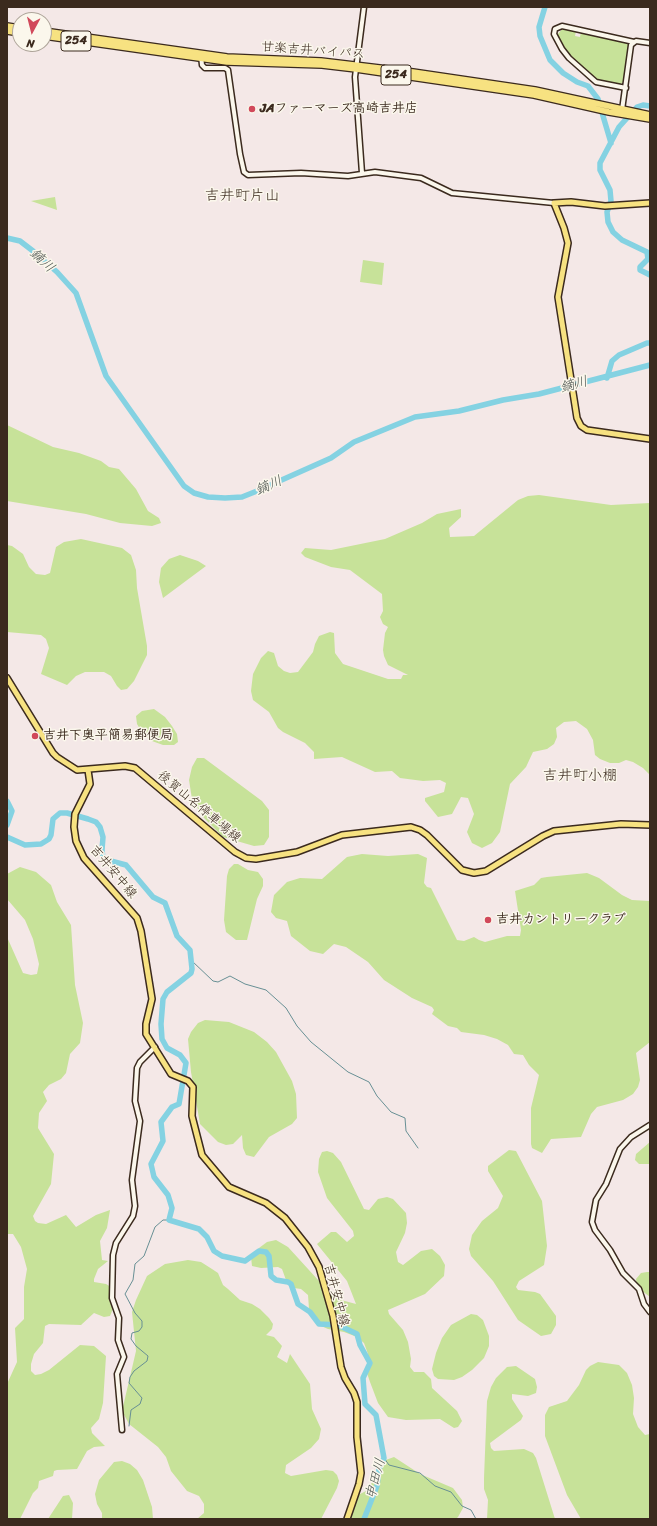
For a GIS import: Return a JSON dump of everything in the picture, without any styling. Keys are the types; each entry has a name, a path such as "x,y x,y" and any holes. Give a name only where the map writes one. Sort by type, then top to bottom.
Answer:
{"highway":[{"name":"甘楽吉井バイパス","path":"52,32 201,56"},
{"name":"甘楽吉井バイパス","path":"52,37 201,56 293,59 535,90 589,105 625,112 650,119"},
{"name":"甘楽吉井バイパス","path":"638,116 650,115"}],"main road":[{"path":"650,203 605,206 571,202 554,203 568,243 558,297 576,412 579,422 587,430 650,439"},
{"path":"7,678 53,753 74,769 88,770"},
{"name":"後賀山名停車場線","path":"88,770 125,766 135,768 235,852 246,858 256,860 296,852 342,835 411,827 420,830 426,835 462,870 474,873 486,871 543,836 554,831 621,824 650,825"},
{"name":"吉井安中線","path":"88,770 90,784 74,819 76,841 84,858 130,909 139,923 152,999 145,1029 146,1034 171,1074 191,1083 194,1090 192,1116 202,1155 230,1187 266,1204 285,1218 314,1256 319,1267 333,1316 341,1367 345,1378 354,1393 358,1411 357,1437 361,1473 359,1484 347,1519"}],"street":[{"path":"362,173 356,67 364,7"},
{"path":"626,88 596,82 569,58 562,49 554,34 555,29 562,26 634,42 650,43"},
{"path":"625,112 631,45 634,42"},
{"path":"201,56 202,65 206,68 225,68 228,70 240,154 244,172 248,175 301,173 348,176 375,172 421,178 452,193 554,203"},
{"path":"122,1430 117,1374 124,1357 118,1340 119,1318 112,1298 113,1255 116,1243 133,1216 135,1206 132,1180 140,1121 135,1101 137,1068 140,1062 155,1047"},
{"path":"650,1125 631,1137 620,1149 606,1184 596,1200 592,1222 595,1230 610,1250 623,1272 639,1289 644,1304 650,1312"}],"green space":[{"path":"563,28 576,31 575,36 580,37 581,32 627,41 629,44 623,82 620,85 600,82 570,56 561,44 557,35"},
{"path":"55,197 57,210 31,201"},
{"path":"363,260 384,263 382,285 360,282"},
{"path":"7,425 53,447 79,453 101,461 109,467 119,469 136,489 148,511 159,518 161,523 152,526 120,523 86,514 7,501"},
{"path":"539,495 611,505 650,503 650,775 643,768 633,762 626,760 619,763 610,763 600,759 595,755 593,740 587,729 576,721 564,722 556,728 557,737 554,744 547,749 533,752 526,767 510,784 500,832 492,843 482,848 472,843 467,832 474,814 468,798 461,797 452,814 438,817 425,801 425,798 444,792 446,783 440,780 423,781 400,778 392,771 375,772 342,757 314,759 314,752 305,743 278,728 269,712 253,700 251,691 253,674 261,658 268,651 274,653 278,666 284,671 290,673 298,672 313,652 319,636 330,632 334,633 335,653 343,664 388,679 401,679 403,675 408,675 388,665 384,656 383,650 385,633 388,627 383,624 380,617 383,611 382,594 350,570 331,567 305,557 301,553 305,548 331,550 385,539 422,523 437,514 461,509 461,517 449,528 450,537 474,536 518,500 528,496"},
{"path":"81,539 122,548 131,555 136,570 137,588 147,646 147,655 134,681 127,689 121,690 111,676 104,672 85,672 76,676 67,685 41,674 49,648 46,639 41,635 7,632 7,545 12,546 23,554 29,567 36,574 45,575 50,573 56,547 64,542"},
{"path":"180,555 198,561 206,566 163,598 159,582 161,568 169,559"},
{"path":"154,709 165,717 177,734 178,742 174,745 163,745 152,741 143,734 137,724 136,716 142,711"},
{"path":"197,758 204,758 262,801 269,810 269,837 264,845 254,846 223,837 204,818 192,799 189,780 192,767"},
{"name":"吉井カントリークラブ","path":"362,854 388,856 418,854 427,858 424,883 427,887 431,888 457,940 464,941 474,937 485,942 507,936 520,936 521,930 515,891 534,885 541,878 587,873 599,878 622,895 632,900 650,901 650,1042 636,1053 640,1080 638,1087 633,1094 623,1100 597,1107 591,1114 581,1137 551,1139 542,1153 532,1148 531,1144 531,1108 539,1075 529,1065 523,1055 514,1054 508,1045 497,1039 484,1035 461,1032 457,1028 448,1026 432,1014 434,1010 432,1007 412,998 384,980 368,962 346,947 334,944 323,954 310,951 291,936 287,921 276,918 271,912 274,895 287,882 300,878 322,879 347,857"},
{"path":"234,864 238,864 248,870 258,872 263,879 263,886 257,899 247,940 236,940 226,932 224,920 227,876 229,869"},
{"path":"20,867 36,872 51,885 57,902 71,925 75,985 83,1023 80,1043 70,1054 66,1073 61,1079 49,1085 43,1092 47,1101 39,1113 38,1128 54,1154 51,1184 33,1216 35,1221 38,1223 46,1224 66,1215 76,1227 96,1215 110,1210 107,1228 100,1241 102,1260 108,1261 98,1269 94,1282 106,1284 111,1287 110,1294 114,1306 110,1316 104,1317 94,1313 81,1325 49,1324 45,1326 43,1343 34,1354 31,1364 31,1371 35,1375 41,1374 49,1370 80,1345 94,1346 106,1356 103,1403 99,1419 91,1428 92,1433 105,1446 94,1447 87,1451 77,1469 57,1470 54,1471 53,1476 39,1481 38,1488 33,1493 20,1519 7,1519 7,1384 17,1362 15,1328 24,1319 24,1287 27,1269 21,1247 13,1234 7,1234 7,937 23,973 31,975 37,974 39,964 33,939 25,920 7,899 7,874"},
{"path":"205,1020 229,1022 254,1032 267,1042 276,1052 292,1081 296,1094 297,1118 292,1124 269,1137 254,1157 246,1155 243,1148 242,1135 233,1144 226,1145 218,1142 200,1124 191,1072 188,1039 198,1023"},
{"path":"650,1142 650,1164 639,1164 635,1160 636,1154"},
{"path":"509,1150 516,1151 542,1201 547,1246 544,1265 519,1281 516,1287 518,1290 540,1294 556,1316 556,1325 551,1334 541,1336 518,1320 493,1281 471,1256 469,1249 472,1235 482,1221 498,1208 503,1196 488,1171 488,1166"},
{"path":"327,1151 333,1153 341,1162 364,1209 369,1210 378,1199 387,1197 393,1199 406,1213 407,1223 405,1233 396,1252 398,1262 403,1265 421,1251 432,1249 440,1256 445,1265 444,1276 425,1294 388,1310 389,1314 403,1330 408,1342 411,1359 410,1367 414,1372 424,1372 431,1379 432,1388 457,1411 462,1421 458,1427 454,1428 440,1419 406,1420 388,1417 378,1403 367,1373 368,1354 364,1343 357,1337 319,1325 309,1309 308,1295 301,1289 294,1288 292,1282 286,1280 282,1269 278,1267 261,1268 252,1266 251,1257 259,1248 267,1242 276,1240 288,1247 329,1292 341,1300 356,1304 347,1281 317,1244 331,1232 336,1232 347,1242 354,1236 353,1231 327,1198 318,1172 319,1159 322,1152"},
{"path":"188,1260 201,1262 218,1273 223,1285 240,1300 252,1304 260,1309 269,1318 273,1324 272,1329 266,1335 274,1337 282,1346 277,1357 287,1363 290,1354 310,1384 312,1409 321,1429 319,1439 311,1448 286,1465 285,1473 291,1476 326,1470 333,1471 337,1475 339,1481 337,1488 321,1519 197,1519 204,1513 204,1504 199,1496 187,1491 171,1471 166,1457 158,1447 129,1424 122,1411 136,1351 132,1312 136,1300 147,1276 165,1264"},
{"path":"650,1272 650,1297 637,1287 636,1279 641,1273"},
{"path":"471,1314 477,1315 483,1320 489,1336 489,1346 484,1358 472,1370 462,1377 454,1380 438,1379 434,1376 432,1369 442,1338 451,1325"},
{"path":"598,1362 619,1365 627,1373 632,1385 634,1398 633,1414 638,1427 645,1435 650,1434 650,1519 581,1519 567,1495 545,1436 545,1415 549,1407 567,1401 579,1385 586,1370"},
{"path":"516,1366 535,1379 537,1387 536,1393 528,1396 512,1394 512,1399 523,1416 521,1420 490,1443 491,1448 494,1451 524,1449 533,1453 536,1458 555,1519 487,1519 488,1500 484,1489 484,1478 487,1401 491,1387 496,1378 507,1367"},
{"path":"394,1457 420,1474 453,1488 462,1500 463,1508 458,1517 456,1519 349,1519 358,1495 368,1490 383,1461"},
{"path":"122,1461 130,1464 137,1470 143,1480 152,1507 153,1519 102,1519 102,1513 97,1504 95,1494 99,1480 114,1462"},
{"path":"69,1495 73,1503 72,1519 48,1519 63,1496"}],"waterway":[{"path":"545,7 539,27 540,36 550,60 563,73 577,82 588,86 598,99 611,143"},
{"path":"650,106 643,105 637,107 619,127 600,163 600,170 610,190 611,201 607,212 608,222 613,232 622,240 647,252 648,259 640,267 640,270 650,275"},
{"name":"鏑川","path":"7,238 20,241 33,251 57,272 76,293 106,376 184,486 194,493 208,497 242,497 331,458 354,442 415,417 459,411 503,400 539,394 650,365"},
{"path":"607,378 612,361 619,355 650,343"},
{"name":"申田川","path":"7,801 12,811 7,825"},
{"name":"申田川","path":"7,837 25,845 41,844 49,839 53,819 60,813 67,813 96,822 100,827 103,837 103,858 126,865 153,897 165,903 177,936 190,950 191,973 167,992 163,999 161,1024 162,1039 167,1048 180,1055 186,1063 179,1104 172,1107 161,1122 163,1141 151,1164 154,1177 168,1195 172,1208 169,1220 199,1229 207,1237 214,1251 222,1256 245,1261 259,1251 266,1252 269,1256 271,1276 276,1280 291,1284 298,1304 310,1312 319,1324 338,1325 357,1334 360,1345 370,1363 363,1378 365,1404 376,1415 384,1458 379,1469 377,1486 364,1519"},
{"path":"192,961 213,981 218,982 230,976 245,984 266,990 286,1008 297,1026 311,1042 348,1072 369,1082 377,1096 391,1112 405,1118 406,1131 418,1148"},
{"path":"129,1426 131,1410 140,1404 142,1398 129,1383 130,1377 134,1371 147,1361 148,1356 136,1346 131,1339 132,1333 139,1331 142,1327 142,1321 135,1313 125,1294 133,1280 135,1264 144,1256 155,1227 163,1220 169,1220"},
{"path":"384,1458 389,1465 420,1473 435,1486 451,1492 462,1506 471,1510 476,1519"}],"place":[{"name":"JAファーマーズ高崎吉井店","path":"252,109"},
{"name":"吉井下奥平簡易郵便局","path":"35,736"},
{"name":"吉井カントリークラブ","path":"488,920"}],"district":[{"name":"吉井町片山","path":"242,196"},
{"name":"吉井町小棚","path":"580,776"}]}
